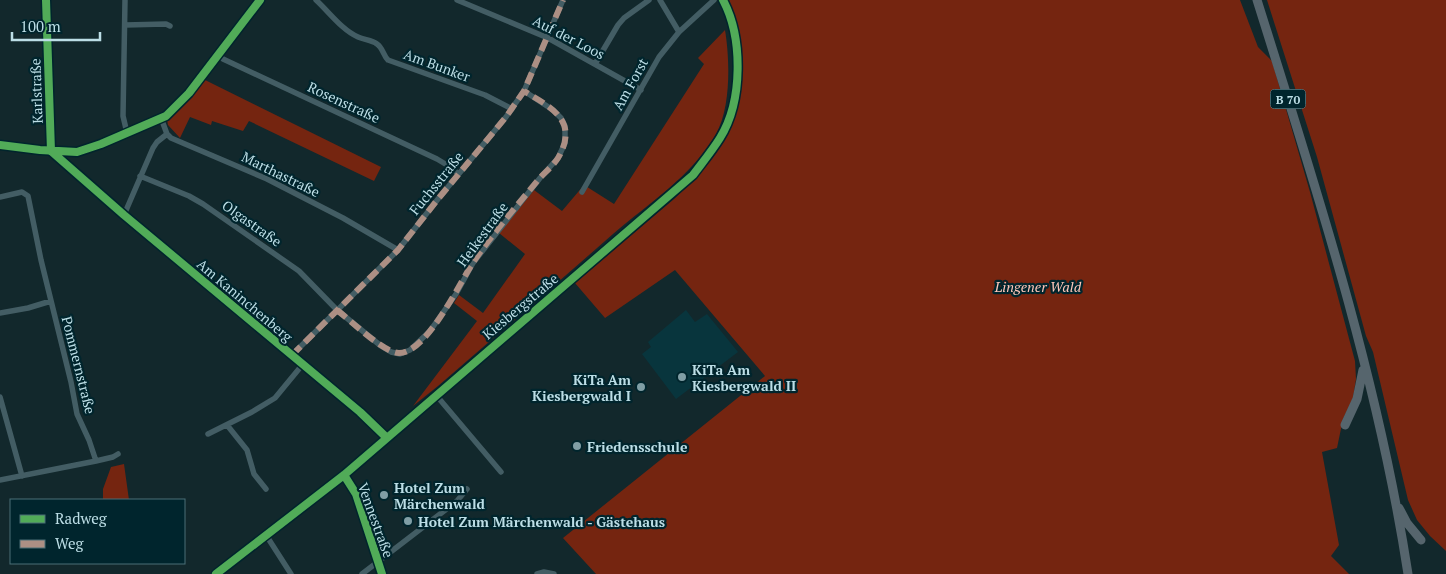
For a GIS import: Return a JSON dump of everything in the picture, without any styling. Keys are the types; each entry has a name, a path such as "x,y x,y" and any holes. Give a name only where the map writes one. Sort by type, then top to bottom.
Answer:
{"main road":[{"name":"B 70","path":"1257,0 1304,151 1364,362 1395,501 1408,574"},
{"path":"1345,425 1358,399 1364,362"},
{"path":"1395,501 1408,524 1421,540"}],"street":[{"name":"Karlstraße","path":"46,0 51,151"},
{"path":"125,0 123,116 127,133"},
{"path":"0,145 77,152 166,116 179,104 260,0"},
{"name":"Am Bunker","path":"316,0 359,38 376,42 381,47 384,57 388,60 485,95 512,109"},
{"name":"Auf der Loos","path":"457,0 548,38 641,90"},
{"name":"Fuchsstraße","path":"292,356 398,250 512,109 524,91 563,0"},
{"path":"595,64 618,25 624,18 649,0"},
{"path":"660,0 679,32"},
{"name":"Am Forst","path":"582,192 659,57 679,32 714,0"},
{"name":"Kiesbergstraße","path":"216,574 344,475 693,175 721,136 730,115 736,92 736,46 732,22 723,0"},
{"path":"125,25 166,24 170,26"},
{"name":"Rosenstraße","path":"217,55 437,160 452,168 458,174"},
{"name":"Heikestraße","path":"338,310 381,346 391,352 400,354 410,350 430,331 456,294 473,263 558,158 565,143 565,126 560,118 553,110 524,91"},
{"path":"124,215 157,142 166,134 161,118"},
{"name":"Marthastraße","path":"166,134 184,144 267,179 343,218 398,250"},
{"name":"Olgastraße","path":"140,176 189,196 203,204 299,272 338,310"},
{"name":"Am Kaninchenberg","path":"87,184 360,412 387,438"},
{"name":"Pommernstraße","path":"0,197 22,192 25,193 29,201 77,414 96,461"},
{"path":"0,313 51,301"},
{"path":"208,434 275,398 303,364"},
{"path":"436,395 501,472"},
{"path":"0,397 22,476"},
{"path":"227,425 247,450 254,474 266,489"},
{"path":"0,480 96,461 118,454"},
{"name":"Vennestraße","path":"344,475 356,494 382,574"},
{"path":"362,574 457,501 467,489"},
{"path":"266,536 291,574"},
{"path":"537,574 544,572 554,574"}],"shaded area":[{"name":"KiTa Am Kiesbergwald II","path":"686,310 695,322 707,314 738,352 676,399 642,354 651,347 648,342"}],"green space":[{"name":"Lingener Wald","path":"726,0 1240,0 1258,47 1272,61 1310,192 1355,361 1356,379 1353,398 1343,419 1337,448 1322,452 1339,545 1331,556 1349,574 596,574 563,538 765,376 675,270 605,318 575,283 674,199 713,157 724,137 733,114 737,75"},
{"path":"1267,0 1446,0 1446,551 1417,520 1408,500 1373,352 1366,336 1317,157"},
{"path":"725,30 728,55 728,83 724,111 716,134 695,163 669,188 413,406 477,321 454,303 459,295 483,313 525,254 499,233 534,190 562,211 584,185 614,204 704,64 698,58"},
{"path":"201,78 381,167 374,181 249,121 243,131 212,121 211,125 190,117 180,138 168,125 167,119"},
{"path":"124,464 129,499 103,499 103,489 111,467"}],"marked path":[{"path":"292,355 398,250 506,117 524,91 563,0"},
{"path":"337,310 376,342 393,352 399,353 410,350 421,342 442,315 481,251 538,180 556,161 562,150 566,133 561,119 547,105 524,91"}],"cycle path":[{"path":"46,0 51,151"},
{"path":"0,145 77,152 101,144 166,116 189,93 260,0"},
{"path":"216,574 344,475 693,175 720,138 728,123 733,106 738,69 737,51 730,15 723,0"},
{"path":"51,151 124,215 360,412 387,438"},
{"path":"344,475 356,494 382,574"}],"place":[{"name":"KiTa Am Kiesbergwald II","path":"682,377"},
{"name":"KiTa Am Kiesbergwald I","path":"641,387"},
{"name":"Friedensschule","path":"577,446"},
{"name":"Hotel Zum Märchenwald","path":"384,495"},
{"name":"Hotel Zum Märchenwald - Gästehaus","path":"408,521"}]}
